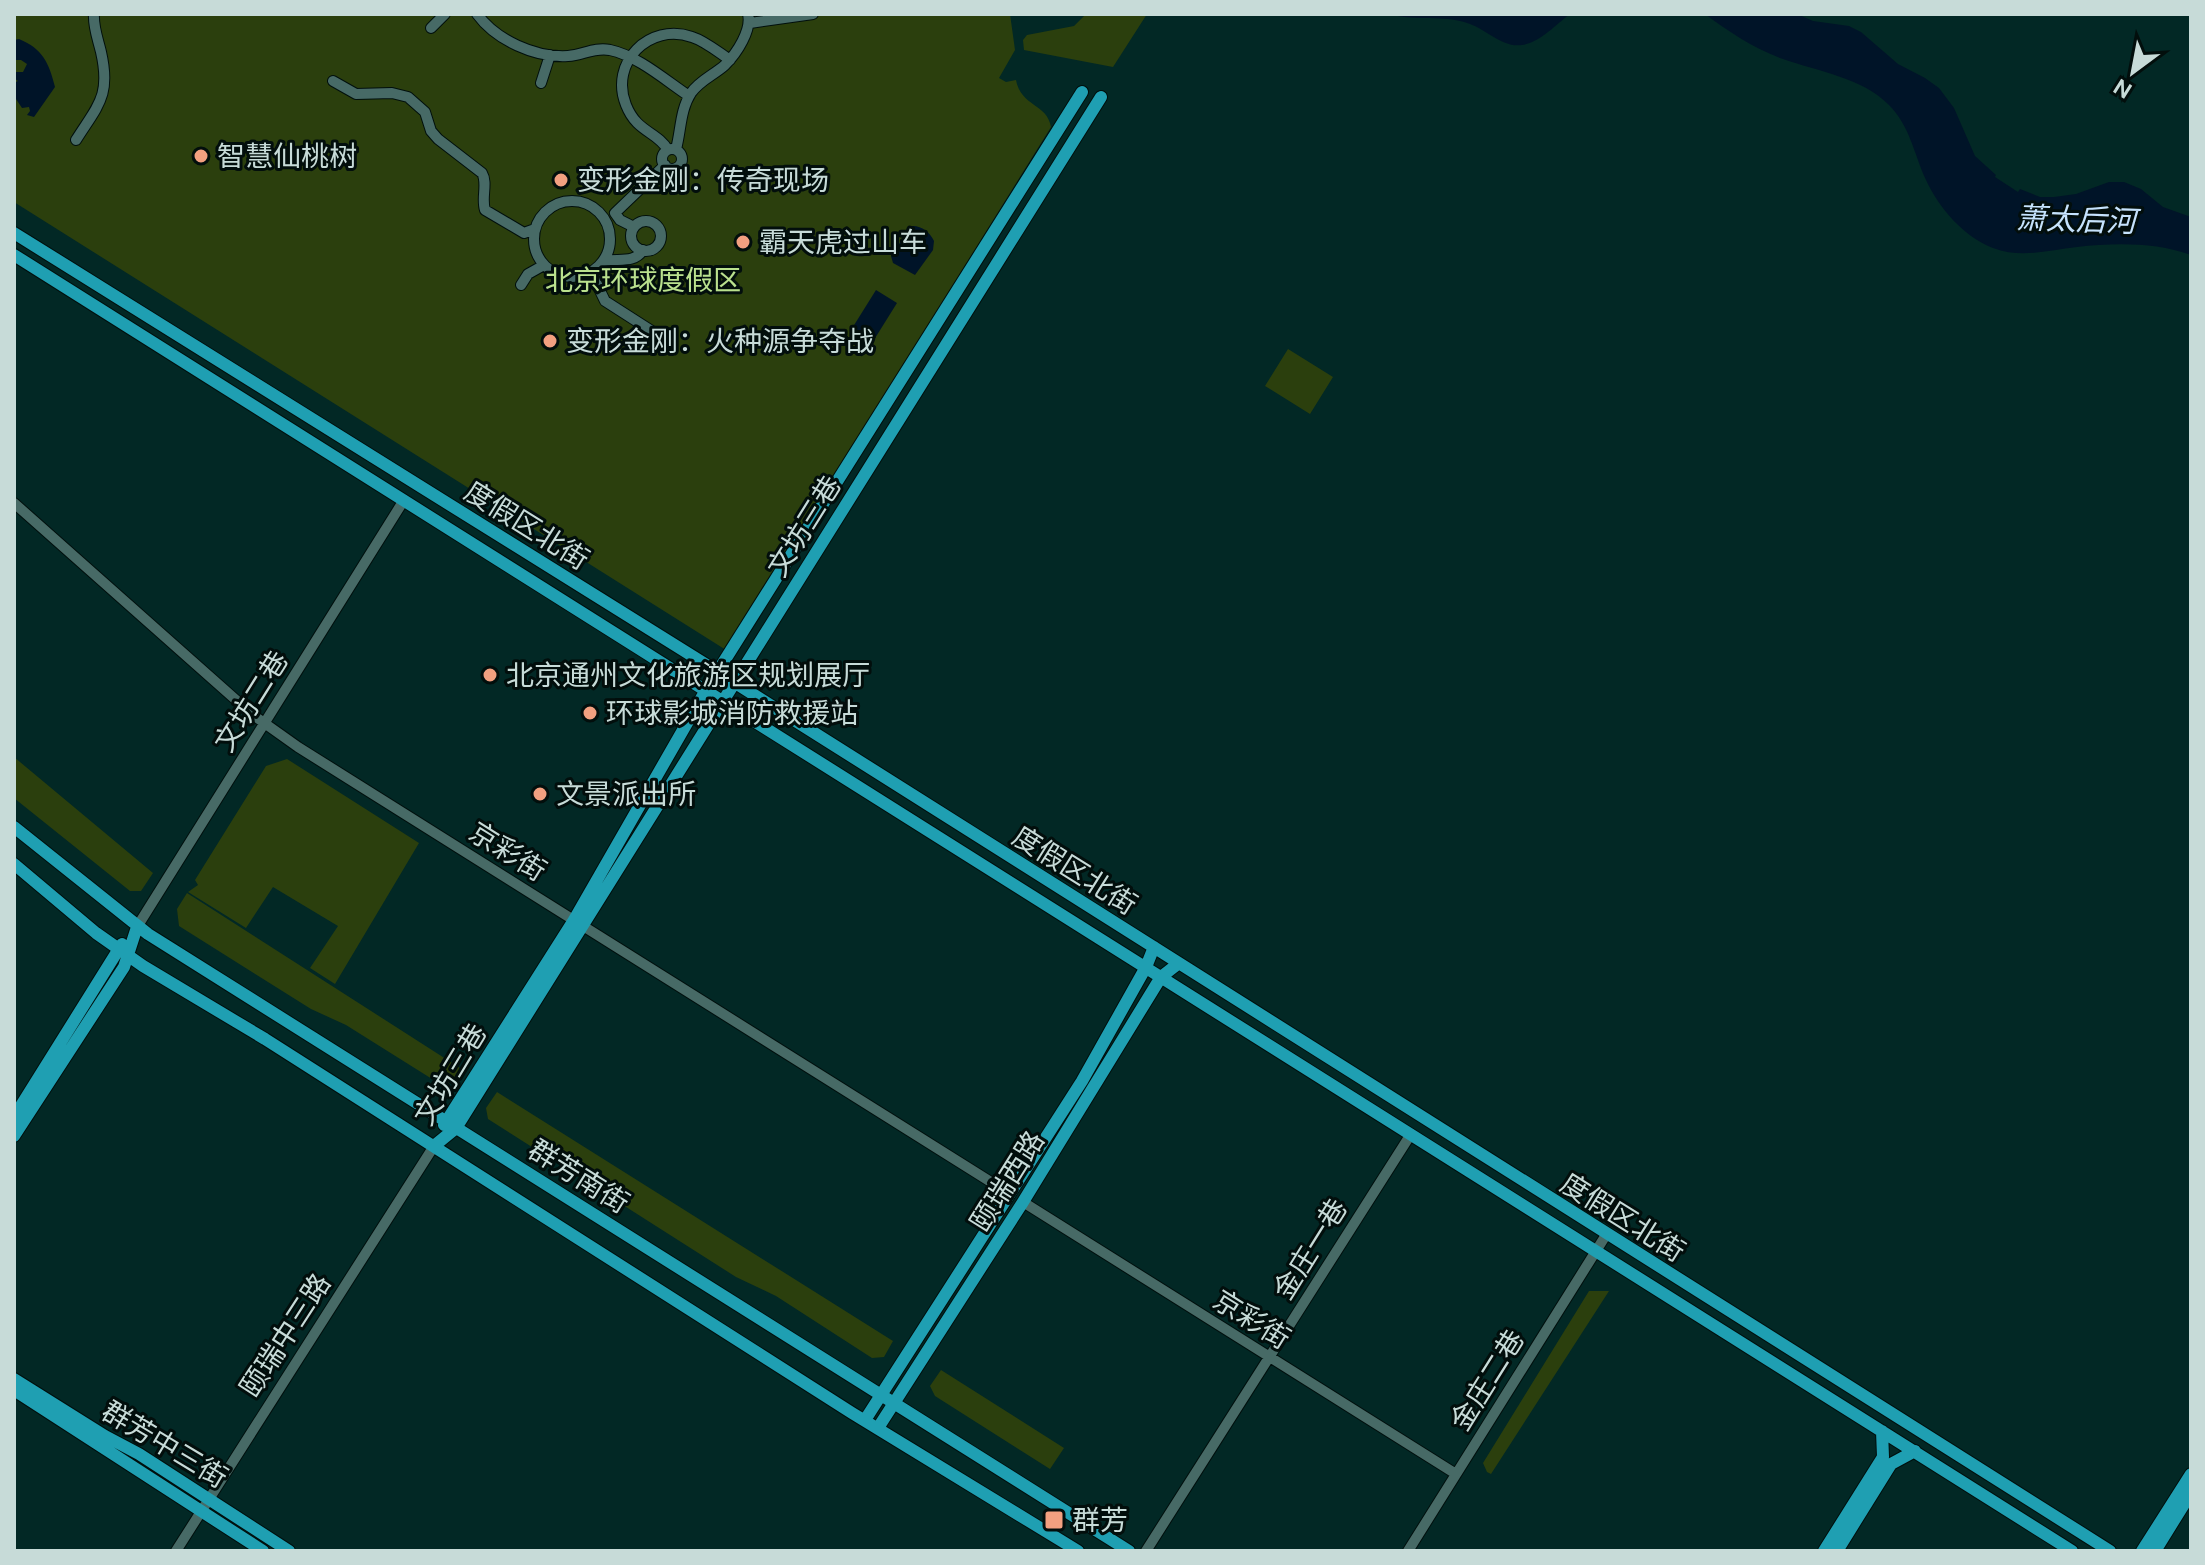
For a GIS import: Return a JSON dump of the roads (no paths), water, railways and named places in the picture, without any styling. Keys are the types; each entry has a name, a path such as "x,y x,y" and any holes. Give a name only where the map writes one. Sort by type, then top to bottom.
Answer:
{"main road":[{"name":"文坊三巷","path":"578,922 706,690 1082,92"},
{"name":"文坊三巷","path":"434,1146 724,701 1101,97"},
{"name":"度假区北街","path":"14,233 718,672 2110,1551"},
{"name":"度假区北街","path":"14,255 2072,1551"},
{"name":"群芳南街","path":"14,827 137,927 1129,1551"},
{"name":"群芳南街","path":"14,864 124,952 1078,1551"},
{"path":"14,1117 124,952 137,927"},
{"name":"颐瑞西路","path":"878,1428 888,1399 1010,1194 1082,1081 1146,967 1154,947"},
{"path":"14,1136 124,967 124,952"},
{"name":"颐瑞西路","path":"865,1420 888,1399 1023,1202 1161,977 1179,963"},
{"path":"1558,1226 1565,1225 1569,1220 1568,1211"},
{"path":"1635,1274 1638,1263 1645,1260"},
{"name":"群芳中三街","path":"14,1379 209,1498 289,1551"},
{"name":"群芳中三街","path":"14,1390 263,1551"},
{"path":"1824,1551 1883,1457 1882,1431"},
{"path":"1837,1551 1891,1464 1915,1451"},
{"path":"2142,1551 2191,1474"},
{"path":"2155,1551 2191,1493"}],"street":[{"path":"76,140 104,96 104,69 94,14"},
{"path":"431,28 445,14"},
{"path":"477,14 489,28 539,54 571,56 598,48 629,57 689,96"},
{"path":"730,60 692,37 681,35 665,36 644,43 629,57 621,85 627,108 641,129 664,143 672,150 682,156 681,163 673,169 665,165 662,158 672,150 689,96 709,75 730,60 749,18 813,14"},
{"path":"541,83 550,55"},
{"path":"333,81 356,94 392,93 408,97 425,112 431,131 438,139 485,177 482,201 485,210 524,233 535,229"},
{"path":"604,261 638,257 643,250 658,245 660,230 648,221 634,227 610,216 589,204 567,201 547,210 535,229 535,248 544,265 562,276 582,276 591,272 604,261 610,245 610,216 665,165"},
{"path":"634,227 633,241 643,250"},
{"path":"521,285 528,274 544,265"},
{"path":"591,272 605,301 658,335"},
{"name":"文坊二巷","path":"137,927 404,500"},
{"name":"京彩街","path":"14,503 265,723 298,747 1010,1194"},
{"name":"金庄一巷","path":"1146,1551 1411,1134"},
{"name":"颐瑞中三路","path":"176,1551 434,1146"},
{"name":"京彩街","path":"1023,1202 1456,1474"},
{"name":"金庄二巷","path":"1408,1551 1606,1235"}],"water":[{"path":"1389,14 1570,14 1535,40 1515,45 1460,21"},
{"name":"萧太后河","path":"1705,14 1797,14 1813,21 1849,26 1861,32 1898,64 1939,88 1954,108 1975,156 1995,177 2018,192 2020,189 2040,197 2076,194 2109,182 2124,182 2141,189 2163,207 2191,217 2191,255 2163,248 2120,244 2014,253 1982,243 1962,229 1938,201 1902,122 1889,105 1853,82 1762,50"},
{"path":"19,39 34,47 44,58 55,87 34,117 27,115 29,107 22,108 14,96 14,83 18,81 14,78 14,72 23,72 27,64 15,60 14,40"},
{"path":"911,226 925,230 934,241 933,250 915,275 893,263 891,256"},
{"path":"876,290 897,303 872,343 851,330"}],"place":[{"name":"智慧仙桃树","path":"201,156"},
{"name":"变形金刚：传奇现场","path":"561,180"},
{"name":"霸天虎过山车","path":"743,242"},
{"name":"变形金刚：火种源争夺战","path":"550,341"},
{"name":"北京通州文化旅游区规划展厅","path":"490,675"},
{"name":"环球影城消防救援站","path":"590,713"},
{"name":"文景派出所","path":"540,794"},
{"name":"群芳","path":"1054,1520"}],"park label":[{"name":"北京环球度假区","path":"643,280"}]}
